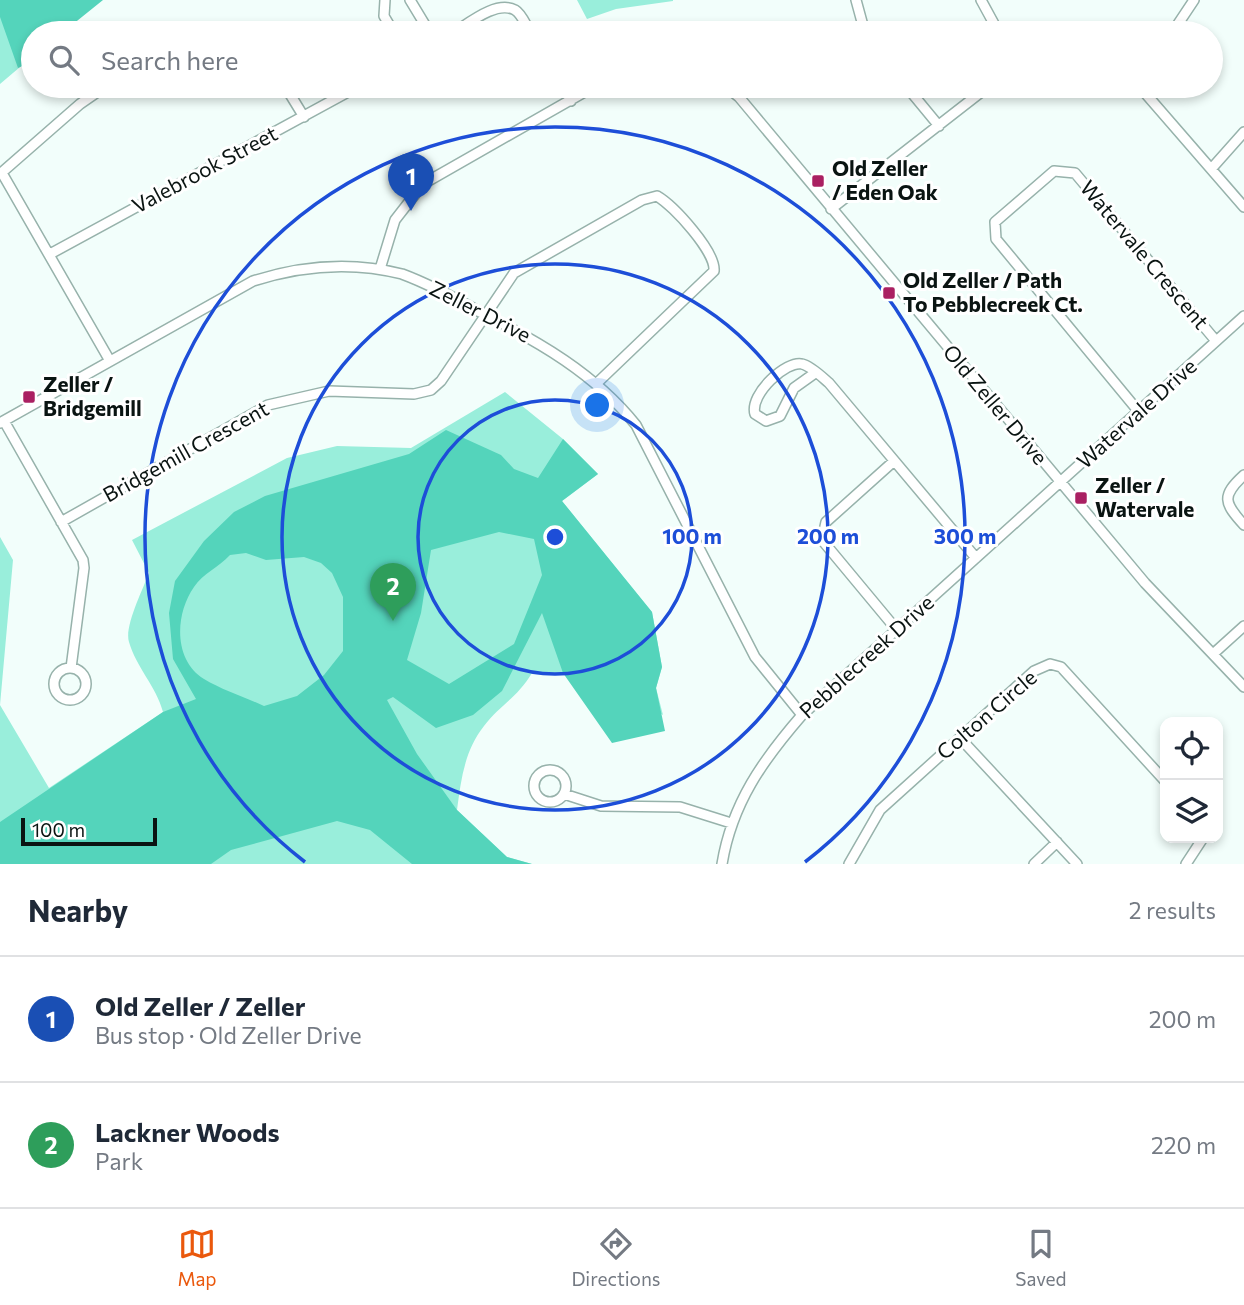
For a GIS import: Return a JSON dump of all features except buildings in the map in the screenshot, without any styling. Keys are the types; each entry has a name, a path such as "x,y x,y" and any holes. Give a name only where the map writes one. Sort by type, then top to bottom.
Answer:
{"street":[{"path":"385,0 384,16 387,21"},
{"path":"410,0 423,21"},
{"path":"856,0 861,21"},
{"path":"981,0 992,21"},
{"path":"1180,21 1194,0"},
{"path":"473,21 488,12 505,7 518,12 524,21"},
{"path":"88,98 1,173 51,254 110,361"},
{"path":"292,98 304,117"},
{"name":"Valebrook Street","path":"51,254 86,232 338,98"},
{"path":"380,269 395,220 423,184 574,98"},
{"name":"Old Zeller Drive","path":"740,98 1145,583 1244,687"},
{"path":"916,98 939,126"},
{"path":"831,209 974,98"},
{"path":"1150,98 1244,207"},
{"path":"1212,168 1244,132"},
{"name":"Watervale Crescent","path":"1139,412 996,239 995,222 1002,213 1054,171 1074,173 1216,341"},
{"path":"486,314 508,279 523,267 642,200 657,196 668,202 712,256 714,271 596,384"},
{"name":"Zeller Drive","path":"2,422 253,281 309,267 380,269 421,281 543,344 596,384 636,425 755,657 802,715"},
{"name":"Bridgemill Crescent","path":"61,522 268,405 329,391 414,394 431,390 441,381 486,314"},
{"name":"Watervale Drive","path":"1060,483 1244,316"},
{"path":"815,373 794,388 780,416 766,421 758,418 753,407 754,399 780,373 794,364 802,364 830,383 976,558"},
{"path":"2,422 61,522 84,568 71,668"},
{"path":"894,461 826,522 822,540 896,629"},
{"path":"1244,475 1229,488 1226,499 1231,511 1244,525"},
{"name":"Pebblecreek Drive","path":"722,864 731,823 753,776 802,715 1060,483"},
{"path":"1213,654 1244,626"},
{"name":"Colton Circle","path":"849,864 880,810 1034,671 1050,664 1061,667 1164,780"},
{"path":"960,738 1077,864"},
{"path":"564,794 601,806 680,807 731,823"},
{"path":"1034,864 1057,842"},
{"path":"1186,864 1200,843"}],"green space":[{"path":"0,0 21,21 21,66 0,84"},
{"path":"0,0 103,0 77,21 21,21 21,67 18,68 0,17"},
{"path":"577,0 673,1 616,9 587,19"},
{"path":"505,392 563,439 598,474 562,501 652,612 662,667 656,688 663,715 586,673 532,673 477,736 464,766 457,810 507,857 532,864 0,864 0,705 49,788 163,712 129,642 129,627 149,573 132,540 287,458 337,446 411,448"},
{"path":"446,430 501,455 514,469 538,478 563,439 598,474 562,501 652,612 662,667 656,688 665,731 612,743 563,673 542,613 502,691 473,715 436,728 393,697 387,700 417,754 457,810 507,857 532,864 412,864 370,830 337,821 231,850 211,864 0,864 0,822 163,712 196,699 173,659 169,613 175,581 204,541 234,512 265,496 409,454","holes":["499,532 534,539 542,575 514,644 449,684 407,660 421,613 431,550","246,553 266,560 304,557 321,563 332,573 343,597 343,651 324,675 297,696 264,706 211,683 194,671 182,649 180,636 183,610 198,582 230,555"]},
{"path":"0,537 13,560 0,705"}],"place":[{"name":"Old Zeller / Eden Oak","path":"818,181"},
{"name":"Old Zeller / Zeller","path":"411,211"},
{"name":"Old Zeller / Path To Pebblecreek Ct.","path":"889,293"},
{"name":"Zeller / Bridgemill","path":"29,397"},
{"name":"Zeller / Watervale","path":"1081,498"},
{"name":"Lackner Woods","path":"393,621"}]}
